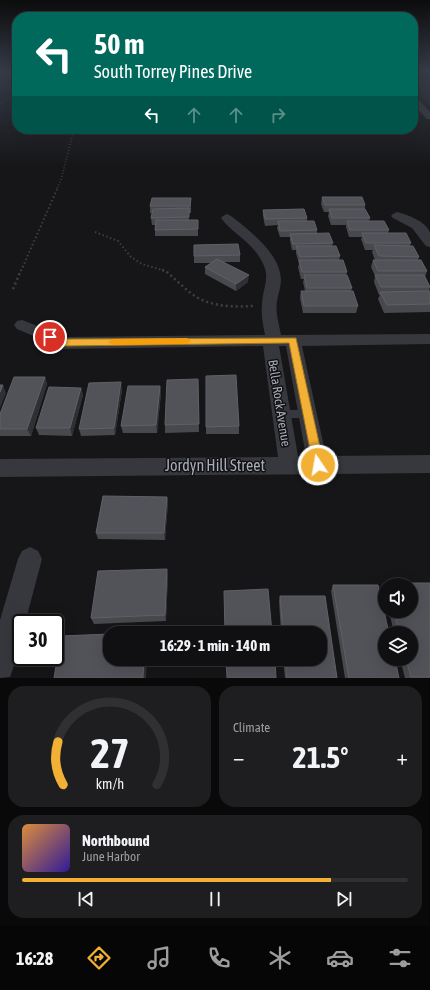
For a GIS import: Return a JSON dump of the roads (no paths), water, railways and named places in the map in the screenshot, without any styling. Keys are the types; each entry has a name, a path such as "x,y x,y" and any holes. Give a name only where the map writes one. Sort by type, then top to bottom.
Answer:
{"street":[{"path":"418,104 430,117"},
{"path":"397,216 412,222 421,228 430,242"},
{"name":"Bella Rock Avenue","path":"227,218 256,244 268,262 274,278 269,305 281,414 289,465"},
{"path":"22,325 64,343 430,339"},
{"name":"Bella Rock Avenue","path":"293,340 318,465"},
{"name":"Jordyn Hill Street","path":"0,468 430,464"},
{"path":"0,667 30,559"}],"lane":[{"path":"281,414 308,414"}]}
